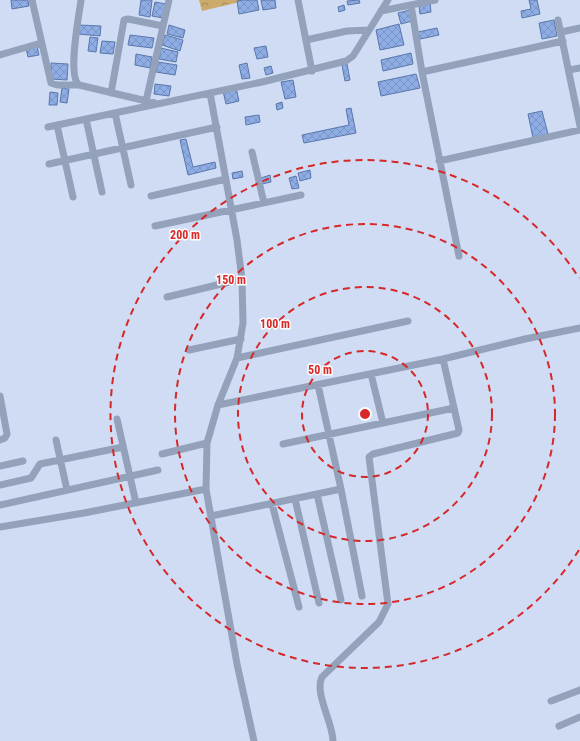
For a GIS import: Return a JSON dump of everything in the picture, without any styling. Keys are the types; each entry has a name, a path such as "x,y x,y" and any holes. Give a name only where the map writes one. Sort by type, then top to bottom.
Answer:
{"street":[{"path":"32,0 51,83 57,85 79,85 157,104"},
{"path":"79,85 73,75 75,43 81,0"},
{"path":"146,101 169,0"},
{"path":"298,0 312,71"},
{"path":"48,127 312,71 351,59 388,0"},
{"path":"381,11 435,0"},
{"path":"411,5 439,161 459,256"},
{"path":"111,93 124,20 128,19 163,26"},
{"path":"558,20 580,126"},
{"path":"561,32 580,28"},
{"path":"306,40 346,31 368,30"},
{"path":"422,72 563,41"},
{"path":"0,55 41,43"},
{"path":"569,70 580,68"},
{"path":"210,93 232,210 244,302 241,339 237,358 218,406 207,443 206,489 237,664 254,741"},
{"path":"115,113 131,185"},
{"path":"86,119 102,192"},
{"path":"57,125 73,197"},
{"path":"49,164 217,126"},
{"path":"439,161 580,130"},
{"path":"252,152 264,203"},
{"path":"151,196 226,179"},
{"path":"155,226 301,195"},
{"path":"167,297 242,278"},
{"path":"237,358 408,321"},
{"path":"218,406 442,359 580,328"},
{"path":"189,350 241,339"},
{"path":"333,741 332,731 321,692 320,682 322,677 379,622 388,604 369,457 373,454 458,433 459,430 442,359"},
{"path":"371,374 382,423"},
{"path":"318,385 328,434 342,489 362,596"},
{"path":"0,396 7,434 5,438 0,440"},
{"path":"284,444 454,408"},
{"path":"117,419 136,503"},
{"path":"56,440 67,490"},
{"path":"162,454 207,443"},
{"path":"0,485 31,478 39,465 124,446"},
{"path":"0,466 23,461"},
{"path":"0,505 158,470"},
{"path":"0,527 206,489"},
{"path":"211,516 342,489"},
{"path":"317,494 341,600"},
{"path":"295,499 319,603"},
{"path":"272,504 299,607"},
{"path":"551,701 580,690"},
{"path":"559,726 580,717"}],"green space":[{"path":"199,0 248,0 202,11"}],"building":[{"path":"11,0 28,0 29,6 12,9"},
{"path":"141,0 152,0 150,17 139,15"},
{"path":"257,0 259,10 239,14 237,1"},
{"path":"261,0 275,0 276,8 263,10"},
{"path":"359,0 360,3 348,5 347,1"},
{"path":"529,0 537,0 540,14 522,18 521,11 531,9"},
{"path":"155,2 166,4 163,18 152,16"},
{"path":"430,3 431,12 420,14 419,5"},
{"path":"344,5 345,10 339,12 338,7"},
{"path":"410,10 412,21 401,24 398,13"},
{"path":"554,20 557,36 542,39 539,23"},
{"path":"399,24 404,45 380,50 376,30"},
{"path":"79,25 101,26 100,36 78,34"},
{"path":"169,25 185,30 183,38 167,34"},
{"path":"437,28 439,35 420,39 418,32"},
{"path":"130,35 154,38 152,48 128,45"},
{"path":"165,35 183,40 180,51 162,45"},
{"path":"90,37 98,38 96,52 88,51"},
{"path":"102,41 115,42 113,54 100,53"},
{"path":"37,46 39,55 28,57 26,48"},
{"path":"266,46 268,57 257,59 254,48"},
{"path":"161,48 178,52 176,62 159,59"},
{"path":"411,53 413,64 383,71 381,60"},
{"path":"136,54 152,57 150,68 135,65"},
{"path":"158,62 177,65 175,75 156,72"},
{"path":"51,63 68,64 67,80 51,79"},
{"path":"247,63 250,78 242,79 239,65"},
{"path":"347,64 350,80 345,81 342,65"},
{"path":"271,66 273,73 266,75 264,68"},
{"path":"416,74 420,88 381,96 378,82"},
{"path":"293,80 296,97 285,99 281,82"},
{"path":"155,84 171,86 169,96 154,94"},
{"path":"62,88 69,89 67,103 60,102"},
{"path":"236,88 239,101 226,104 223,91"},
{"path":"50,92 58,93 57,105 49,105"},
{"path":"282,102 283,108 277,110 276,104"},
{"path":"351,108 356,133 304,143 302,135 349,125 346,109"},
{"path":"542,111 548,134 533,138 528,114"},
{"path":"259,115 260,122 246,125 245,117"},
{"path":"186,139 193,167 215,162 216,168 188,175 180,140"},
{"path":"310,170 311,178 300,181 298,173"},
{"path":"242,171 243,177 233,179 232,173"},
{"path":"270,175 271,182 262,184 261,178"},
{"path":"296,176 299,188 292,189 289,178"}]}
